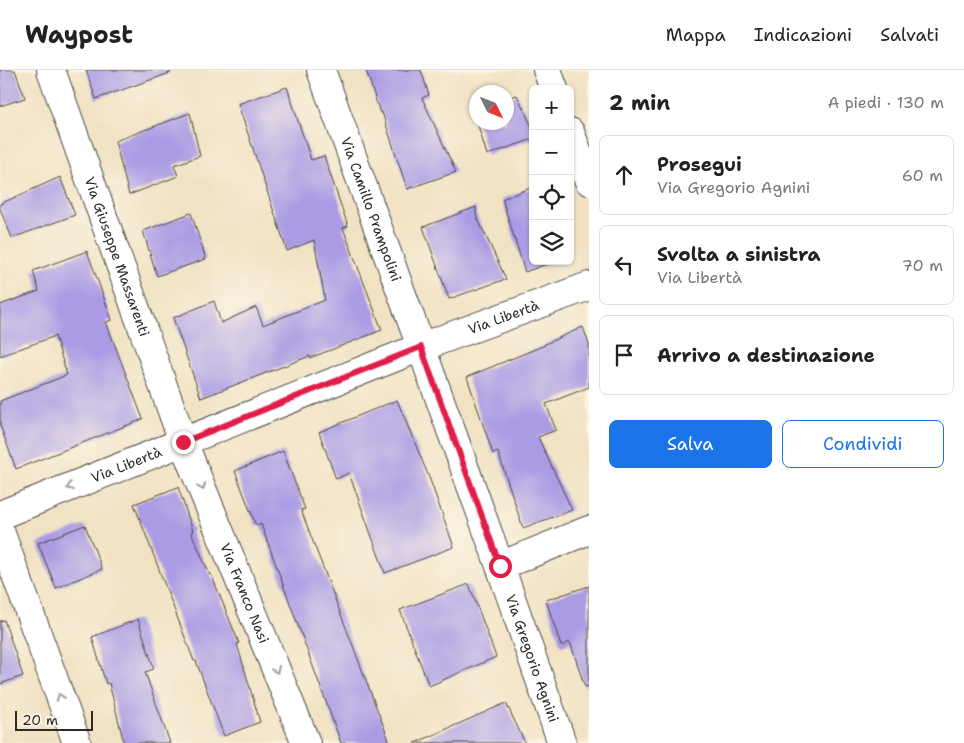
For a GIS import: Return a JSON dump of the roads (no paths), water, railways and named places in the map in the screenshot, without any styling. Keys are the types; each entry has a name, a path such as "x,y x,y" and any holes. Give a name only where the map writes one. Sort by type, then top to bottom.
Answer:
{"street":[{"name":"Via Giuseppe Massarenti","path":"51,70 183,442"},
{"name":"Via Camillo Prampolini","path":"321,70 421,347"},
{"path":"547,70 553,85"},
{"path":"574,142 589,181"},
{"name":"Via Libertà","path":"0,515 421,347 589,286"},
{"name":"Via Gregorio Agnini","path":"421,347 562,743"},
{"name":"Via Franco Nasi","path":"183,442 306,743"},
{"path":"500,566 589,530"},
{"path":"0,531 77,743"}]}
